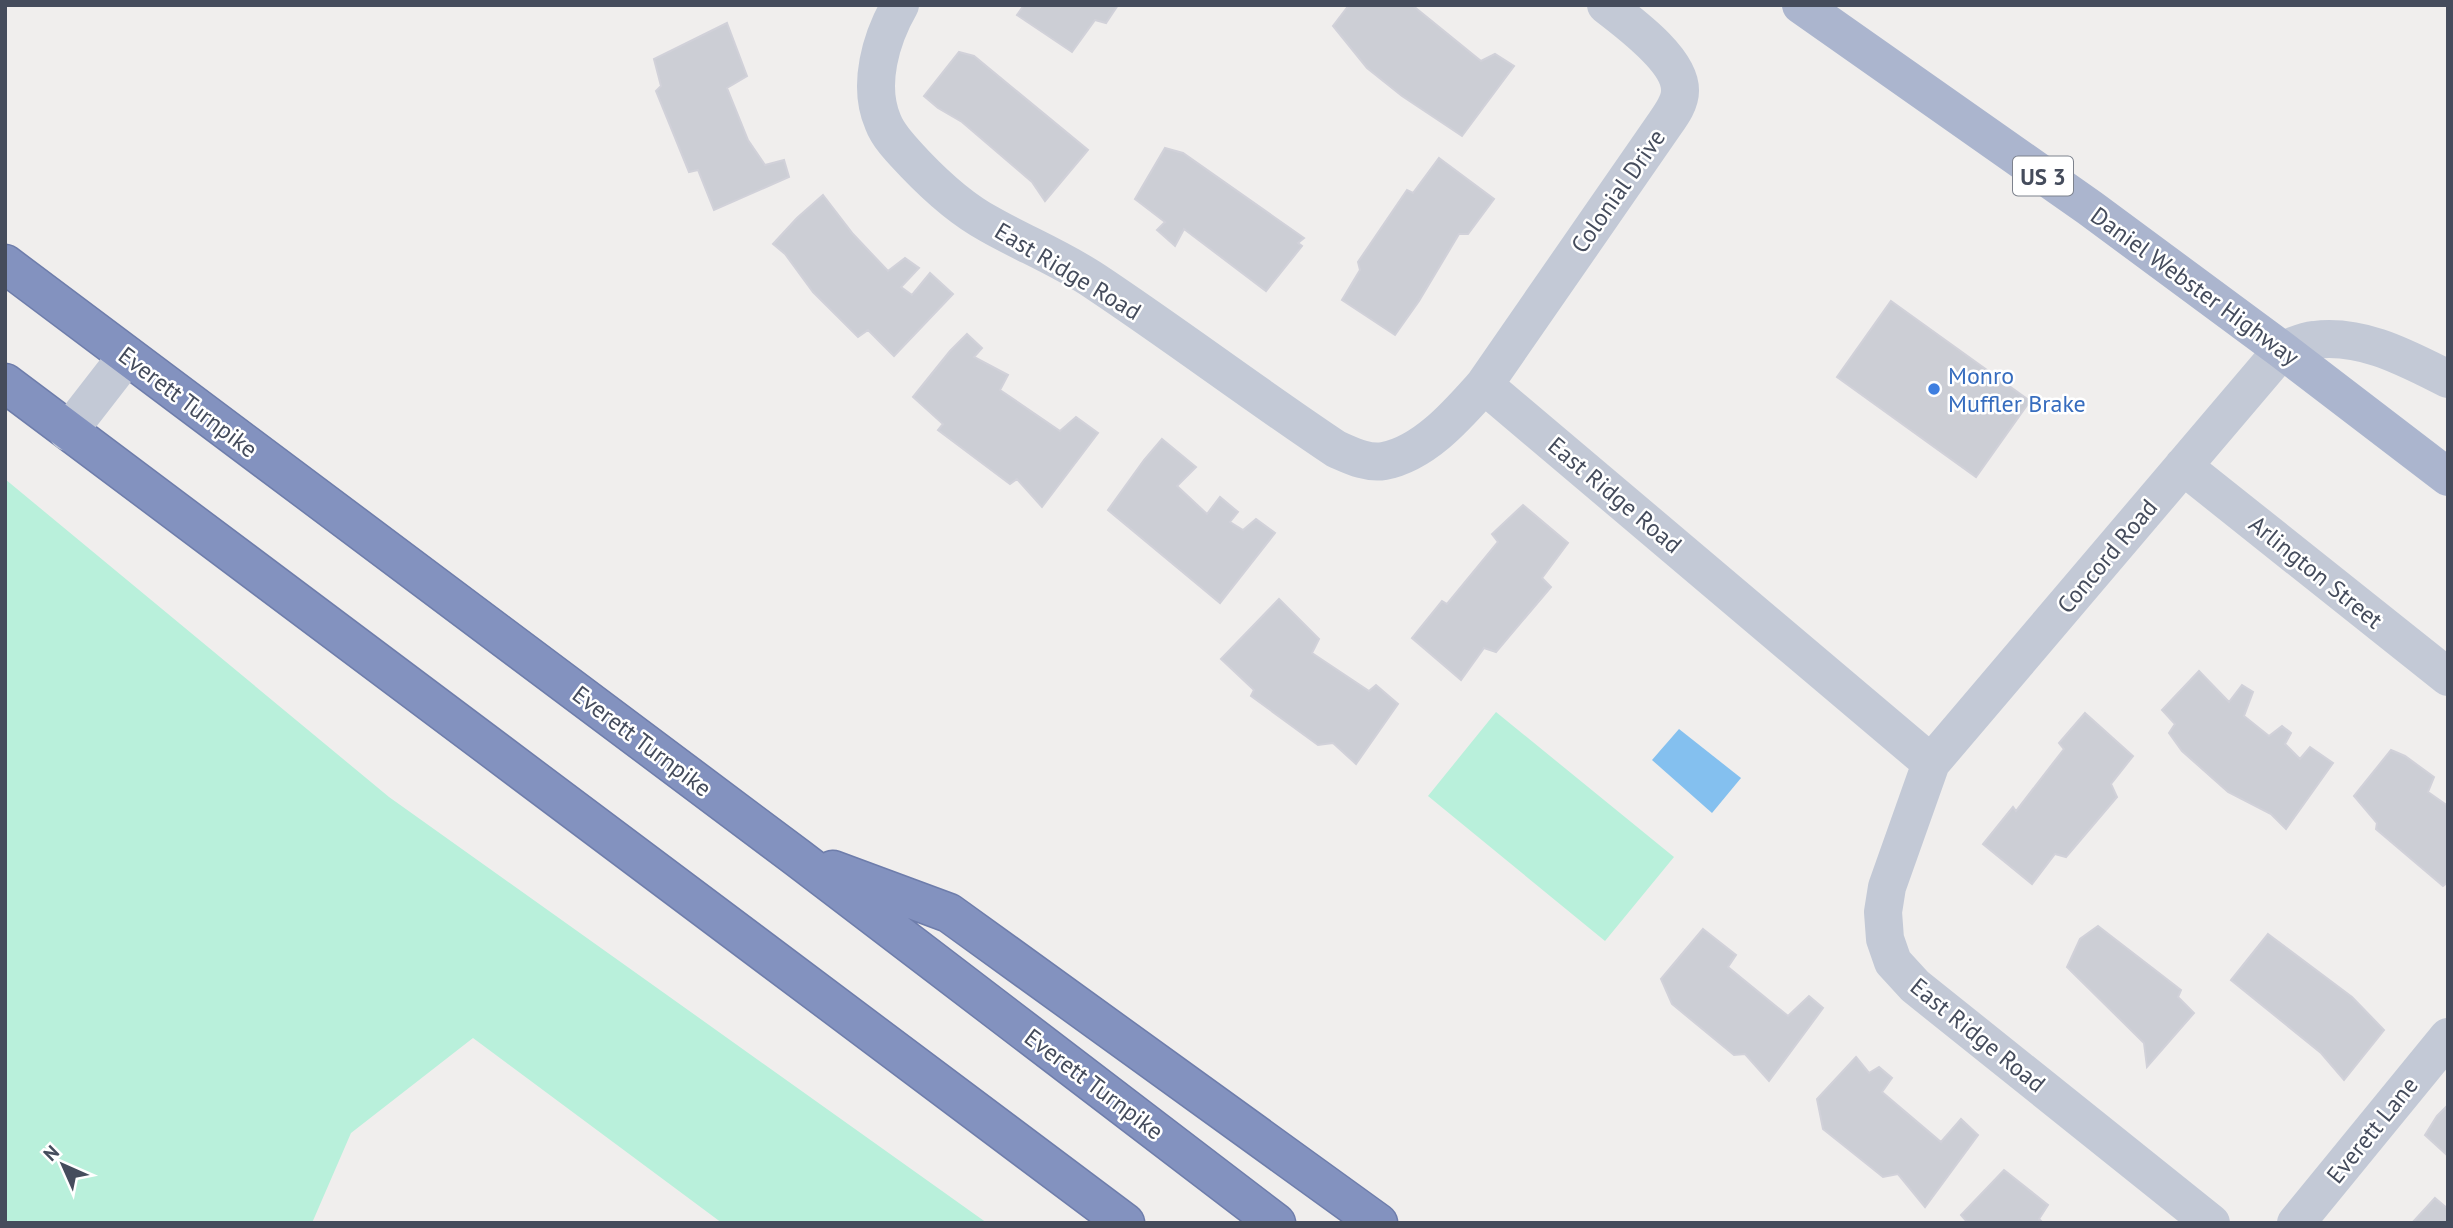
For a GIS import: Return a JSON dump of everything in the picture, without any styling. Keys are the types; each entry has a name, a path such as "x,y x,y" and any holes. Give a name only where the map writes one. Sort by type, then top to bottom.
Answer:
{"highway":[{"name":"Everett Turnpike","path":"5,264 798,858 1276,1223"},
{"path":"5,383 1125,1223"},
{"path":"798,858 949,913 1378,1223"}],"main road":[{"name":"Daniel Webster Highway","path":"1801,5 2090,208 2448,477"}],"street":[{"name":"East Ridge Road","path":"900,5 889,25 877,69 877,94 883,123 908,157 958,205 1094,281 1336,449 1359,459 1382,461 1406,453 1458,414 1484,385 1931,763 1887,887 1883,912 1885,939 1893,962 1915,986 2211,1223"},
{"name":"Colonial Drive","path":"1484,385 1675,109 1681,92 1678,77 1668,61 1635,28 1606,5"},
{"path":"2282,350 2314,340 2357,342 2393,351 2448,379"},
{"name":"Concord Road","path":"1931,763 2282,350"},
{"path":"68,432 127,356"},
{"name":"Arlington Street","path":"2183,466 2448,677"},
{"name":"Everett Lane","path":"2296,1223 2448,1037"}],"green space":[{"path":"5,479 389,797 987,1223 722,1223 473,1038 351,1133 312,1223 5,1223"},
{"path":"1496,712 1674,857 1605,941 1428,796"}],"water":[{"path":"1679,729 1741,778 1712,813 1652,760"}],"building":[{"path":"1024,5 1118,5 1106,23 1095,20 1072,52 1017,15"},
{"path":"1349,5 1412,5 1481,61 1495,54 1514,66 1462,136 1402,96 1367,68 1333,26"},
{"path":"727,23 747,76 727,88 748,140 765,165 784,160 789,177 714,210 698,170 689,172 656,91 661,86 654,59"},
{"path":"959,52 974,56 1088,150 1045,201 1032,182 962,122 924,96"},
{"path":"1165,148 1183,153 1304,238 1298,243 1302,246 1266,291 1184,229 1175,246 1157,230 1165,222 1135,199"},
{"path":"1439,158 1494,199 1468,234 1459,234 1395,335 1342,300 1360,270 1358,262 1407,190 1413,193"},
{"path":"823,195 853,234 888,271 905,258 919,268 901,287 912,295 930,273 953,294 894,356 868,330 858,337 813,292 785,254 773,244"},
{"name":"Monro Muffler Brake","path":"1891,301 2030,401 1976,477 1837,377"},
{"path":"967,334 982,348 974,357 1008,375 1000,390 1060,431 1076,417 1098,433 1042,507 1017,479 1010,484 938,430 943,424 913,397"},
{"path":"1162,439 1196,467 1177,486 1207,514 1220,497 1238,512 1230,522 1243,530 1256,519 1275,533 1220,603 1108,510"},
{"path":"1523,505 1568,543 1542,578 1551,587 1496,652 1484,648 1461,680 1412,638 1442,601 1447,604 1498,542 1492,534"},
{"path":"1279,599 1319,639 1312,653 1369,691 1376,685 1398,704 1356,764 1333,743 1318,745 1251,696 1254,690 1221,659"},
{"path":"2199,671 2229,702 2242,685 2253,692 2244,716 2269,736 2282,726 2291,733 2285,744 2300,759 2310,747 2333,763 2286,829 2271,814 2228,792 2182,751 2169,733 2175,724 2162,710"},
{"path":"2085,713 2133,756 2111,784 2117,797 2066,857 2055,854 2032,884 1983,844 2013,807 2016,811 2064,749 2059,743"},
{"path":"2391,750 2405,756 2434,777 2428,792 2448,806 2448,882 2443,886 2376,829 2377,823 2354,796"},
{"path":"2098,926 2181,990 2178,997 2194,1013 2147,1067 2144,1043 2067,967 2080,939"},
{"path":"1703,929 1736,955 1728,967 1788,1016 1809,996 1823,1008 1769,1081 1745,1054 1734,1055 1672,1004 1661,979"},
{"path":"2268,934 2352,997 2384,1030 2344,1080 2321,1053 2231,980"},
{"path":"1856,1057 1869,1073 1879,1067 1892,1078 1882,1092 1941,1142 1961,1119 1978,1135 1925,1207 1898,1174 1883,1177 1823,1129 1817,1099"},
{"path":"2448,1105 2448,1156 2425,1135"},
{"path":"2004,1170 2048,1205 2039,1219 2043,1223 1968,1223 1961,1215"},
{"path":"2435,1198 2448,1209 2448,1223 2412,1223"}],"place":[{"name":"Monro Muffler Brake","path":"1934,389"}]}
